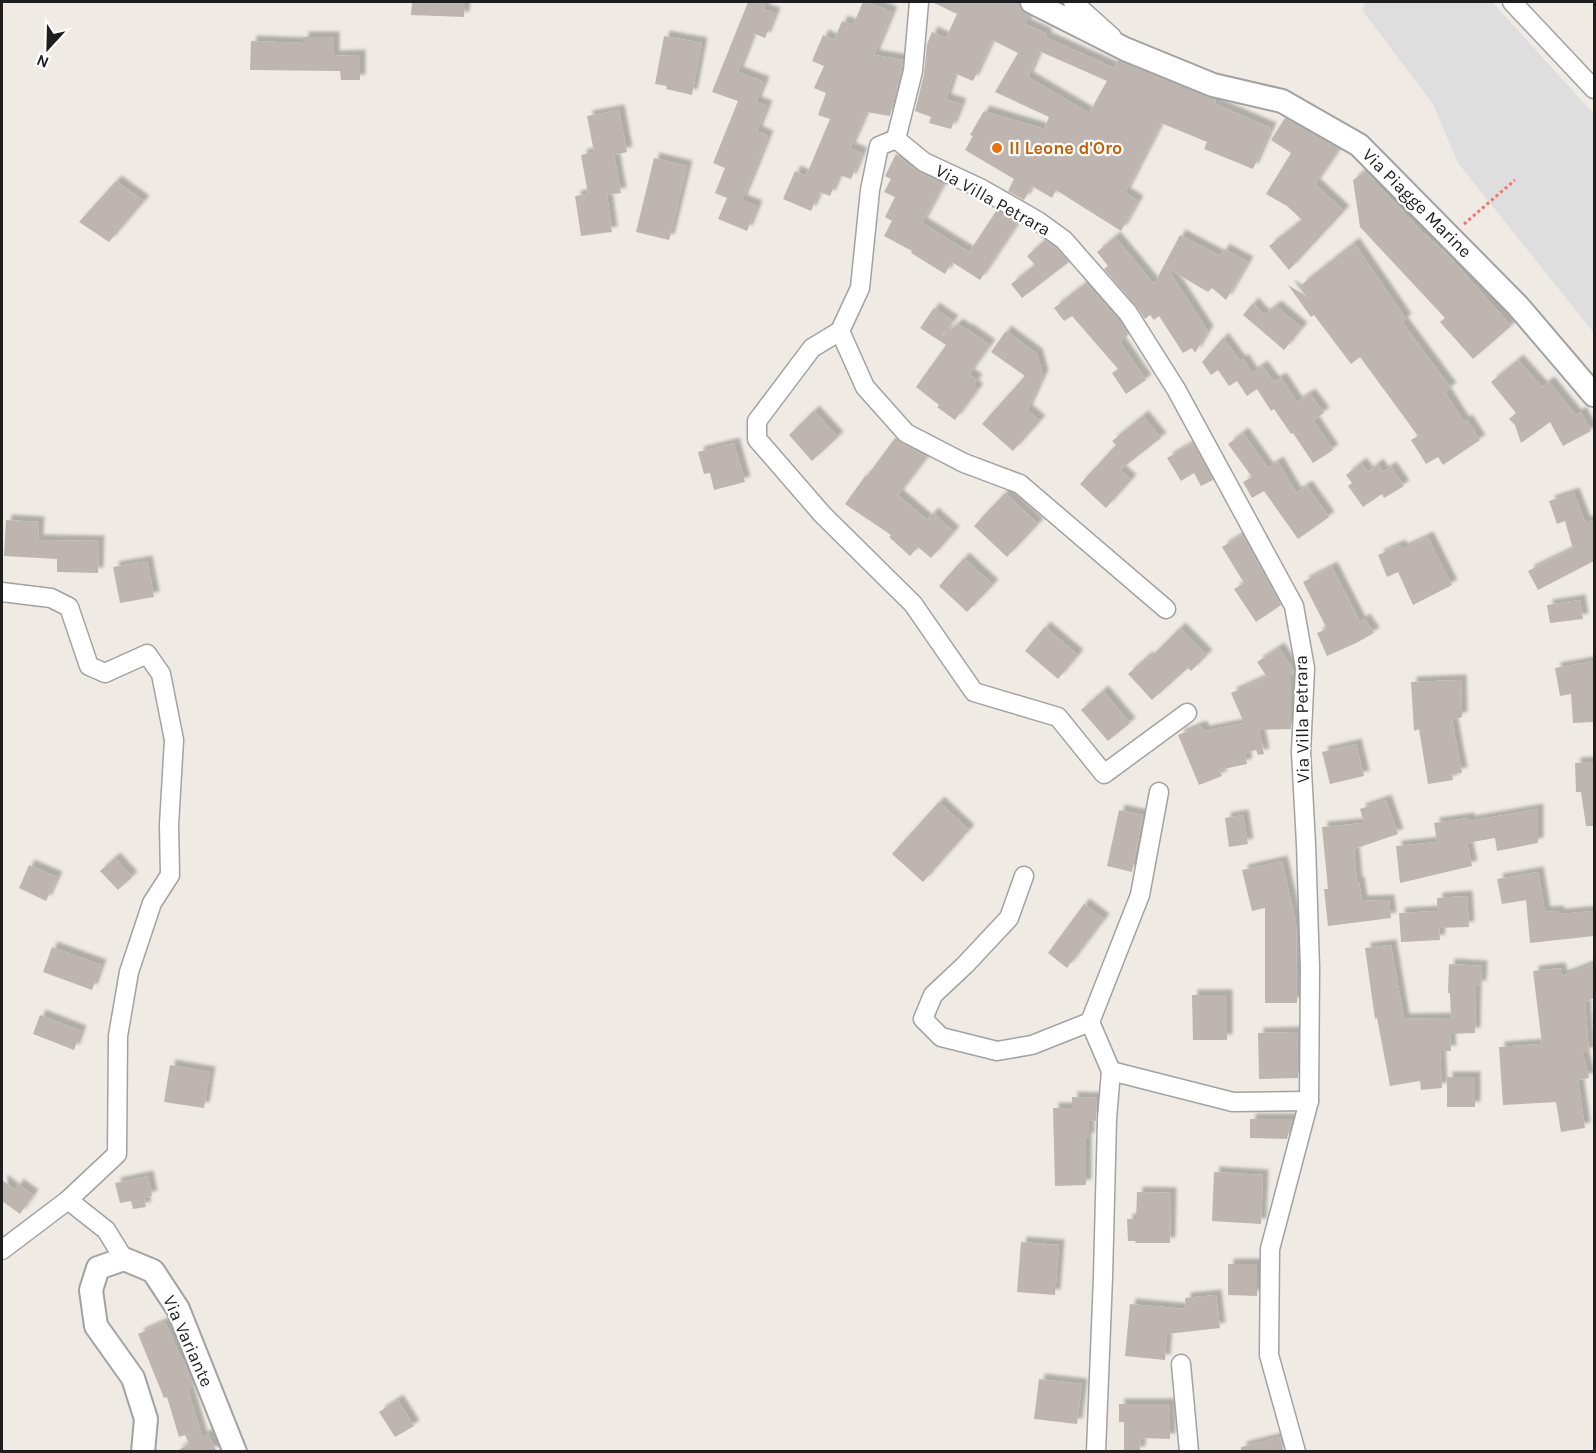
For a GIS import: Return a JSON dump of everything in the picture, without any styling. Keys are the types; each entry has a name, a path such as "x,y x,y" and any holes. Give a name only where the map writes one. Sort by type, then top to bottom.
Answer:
{"street":[{"path":"919,2 913,70 896,139 879,146 870,190 860,288 840,330 812,348 757,421 757,439 822,514 913,604 974,692 1058,717 1104,774 1186,713"},
{"name":"Via Piagge Marine","path":"1032,2 1125,49 1213,85 1282,101 1359,145 1518,306 1594,395"},
{"path":"1073,2 1125,49"},
{"path":"1512,2 1594,89"},
{"name":"Via Villa Petrara","path":"896,139 924,162 982,189 1038,221 1064,240 1128,313 1176,389 1294,606 1305,668 1301,752 1310,968 1309,1101 1270,1249 1269,1355 1296,1452"},
{"path":"840,330 865,387 906,433 964,464 1020,484 1166,609"},
{"path":"2,591 51,598 69,607 89,666 105,673 147,654 161,674 174,740 169,825 170,875 152,903 129,972 118,1036 117,1154 68,1200 2,1250"},
{"path":"1096,1452 1107,1119 1111,1071 1090,1022 1140,895 1159,792"},
{"path":"1024,876 1009,918 933,995 924,1019 941,1037 997,1051 1032,1045 1090,1022"},
{"path":"1111,1071 1233,1102 1309,1101"},
{"path":"68,1200 106,1230 124,1259 98,1268 91,1290 96,1326 133,1377 146,1419 142,1452"},
{"name":"Via Variante","path":"124,1259 153,1270 178,1309 235,1452"},
{"path":"1181,1364 1189,1452"}],"path":[{"path":"1450,236 1515,180"}],"shaded area":[{"path":"1365,2 1492,2 1594,114 1594,333 1458,163 1433,104 1362,10"}],"building":[{"path":"412,2 465,2 464,17 411,15"},
{"path":"748,2 766,2 763,9 775,13 765,38 753,33 738,72 764,82 756,102 767,106 757,131 768,136 742,200 757,206 747,231 718,219 727,198 715,193 725,168 713,163 738,101 712,92"},
{"path":"863,2 892,12 874,55 903,60 902,69 890,116 866,112 850,148 862,153 851,179 839,175 830,196 819,192 811,211 783,199 795,171 806,176 830,119 818,115 826,93 814,88 824,66 812,61 823,35 834,40 842,21 853,25"},
{"path":"932,2 1014,2 1019,4 1021,10 1029,16 1025,24 1047,34 1045,37 1114,68 1118,60 1216,100 1215,104 1271,128 1253,169 1204,149 1207,142 1161,123 1125,193 1138,201 1121,231 1056,190 1052,198 1032,186 1024,200 1008,191 1014,179 965,150 973,136 970,135 984,111 1044,129 1049,117 995,92 1018,53 992,40 973,81 954,73 946,99 961,104 951,129 929,123 931,117 915,111 924,74 927,44 932,32 946,38 957,14","holes":["1039,51 1107,81 1089,113 1028,77"]},
{"path":"664,36 702,43 692,95 655,84"},
{"path":"303,37 334,37 334,56 360,55 360,80 341,80 340,71 250,70 251,41 303,43"},
{"path":"619,110 627,152 614,155 621,193 607,195 612,232 581,236 575,196 588,194 581,155 594,152 587,116"},
{"path":"1285,118 1339,149 1315,184 1344,211 1289,270 1269,246 1302,220 1287,206 1266,194 1291,153 1271,140"},
{"path":"896,154 917,171 943,184 922,223 969,252 997,210 1017,224 980,280 952,262 945,274 911,253 912,251 884,236 892,221 885,217 895,197 884,192 891,179 885,176"},
{"path":"654,158 687,166 669,240 636,232"},
{"path":"1365,171 1421,231 1448,255 1511,326 1473,359 1440,322 1445,318 1360,227 1353,180"},
{"path":"116,181 144,201 109,242 79,222"},
{"path":"1180,235 1220,256 1224,249 1248,262 1226,300 1212,288 1208,292 1167,268 1208,331 1195,353 1192,348 1183,353 1159,316 1154,320 1150,315 1145,319 1104,269 1108,266 1097,252 1115,237 1154,284"},
{"path":"1045,240 1069,262 1022,298 1011,284 1035,265 1027,256"},
{"path":"1354,243 1406,319 1402,322 1451,388 1445,392 1464,422 1467,420 1480,440 1443,465 1438,457 1426,464 1411,440 1418,436 1360,357 1351,364 1314,315 1311,317 1288,285 1313,300 1301,285"},
{"path":"1086,283 1119,320 1128,334 1120,342 1146,380 1126,394 1112,373 1118,369 1072,316 1064,321 1054,308"},
{"path":"1253,303 1264,315 1276,306 1302,328 1284,350 1243,315"},
{"path":"934,308 953,321 942,336 958,324 990,345 969,374 977,380 973,385 978,389 955,420 916,387 946,345 920,328"},
{"path":"1006,331 1037,354 1043,375 1027,410 1040,421 1013,451 982,424 1025,376 991,352"},
{"path":"1223,338 1240,361 1243,359 1252,373 1262,366 1274,382 1281,378 1297,402 1310,394 1324,413 1313,420 1333,450 1313,463 1293,433 1291,434 1274,409 1271,411 1257,389 1247,396 1237,381 1229,386 1218,370 1211,375 1202,362"},
{"path":"1518,360 1542,387 1549,382 1576,415 1581,412 1591,431 1563,446 1550,422 1521,443 1515,425 1509,419 1516,413 1491,382"},
{"path":"814,411 838,437 812,461 789,435"},
{"path":"1143,416 1161,438 1120,470 1131,480 1106,508 1080,484 1116,445 1112,441"},
{"path":"1243,433 1268,468 1278,462 1296,493 1307,486 1329,517 1298,539 1264,491 1252,498 1243,482 1252,477 1228,444"},
{"path":"895,438 927,457 898,495 927,520 933,513 954,532 931,558 918,547 910,556 889,537 891,535 845,504"},
{"path":"734,443 745,482 714,490 710,473 704,474 698,452"},
{"path":"1193,443 1213,480 1201,486 1194,473 1181,481 1167,458"},
{"path":"1361,463 1368,472 1378,464 1383,472 1391,467 1404,486 1384,498 1382,494 1363,507 1348,486 1352,483 1346,475"},
{"path":"1005,493 1038,524 1007,557 974,526"},
{"path":"1574,493 1585,522 1594,520 1594,561 1538,590 1528,571 1573,549 1565,521 1557,524 1549,501"},
{"path":"6,520 39,522 38,540 99,541 98,573 57,572 57,559 4,556"},
{"path":"1242,535 1281,605 1256,622 1234,589 1244,583 1222,547"},
{"path":"1428,537 1452,585 1413,605 1398,572 1387,577 1378,555 1400,545 1402,549"},
{"path":"964,558 993,585 967,612 939,586"},
{"path":"147,561 154,597 120,603 113,567"},
{"path":"1332,567 1360,622 1365,619 1374,633 1327,656 1317,633 1327,629 1303,582"},
{"path":"1580,600 1583,619 1550,623 1547,605"},
{"path":"1045,627 1078,655 1058,679 1025,651"},
{"path":"1180,628 1207,655 1191,671 1188,668 1152,700 1128,674 1147,657 1149,659"},
{"path":"1279,648 1294,671 1291,675 1291,729 1259,730 1264,754 1258,755 1256,750 1245,753 1247,764 1219,770 1222,776 1199,785 1178,735 1201,726 1204,731 1244,723 1231,693 1267,677 1257,662"},
{"path":"1594,661 1594,722 1573,723 1571,694 1560,696 1555,668"},
{"path":"1461,680 1462,717 1452,720 1462,773 1452,774 1453,780 1428,784 1419,729 1414,731 1411,682"},
{"path":"1103,691 1130,723 1108,741 1081,710"},
{"path":"1356,744 1364,776 1330,784 1322,752"},
{"path":"1594,762 1594,826 1586,826 1581,792 1576,792 1575,763"},
{"path":"1386,800 1398,834 1354,849 1357,883 1359,882 1362,901 1389,900 1391,918 1328,926 1324,889 1328,889 1322,827 1364,823 1360,809"},
{"path":"939,802 969,830 923,882 892,854"},
{"path":"1538,809 1538,843 1497,851 1495,838 1467,843 1472,866 1400,883 1396,846 1437,842 1434,823 1469,818 1469,821"},
{"path":"1119,810 1143,815 1132,872 1107,866"},
{"path":"1243,815 1248,844 1229,847 1225,818"},
{"path":"115,858 132,877 118,890 100,871"},
{"path":"1282,861 1296,923 1297,1003 1265,1003 1265,908 1252,911 1242,870"},
{"path":"29,865 57,877 46,901 19,888"},
{"path":"1538,872 1545,912 1558,911 1559,914 1594,911 1594,936 1530,943 1526,900 1502,904 1497,879"},
{"path":"1467,896 1469,927 1439,928 1440,940 1401,942 1399,913 1437,911 1437,898"},
{"path":"1084,904 1104,919 1067,968 1048,953"},
{"path":"1391,945 1404,1019 1451,1018 1450,993 1448,993 1449,964 1482,966 1481,986 1476,986 1475,1033 1450,1034 1451,1051 1440,1051 1442,1088 1421,1090 1420,1081 1390,1086 1377,1018 1375,1019 1365,948"},
{"path":"52,947 101,965 92,990 43,972"},
{"path":"1594,964 1594,998 1585,1002 1589,1053 1583,1053 1589,1078 1578,1080 1585,1128 1561,1132 1556,1102 1503,1105 1499,1047 1542,1044 1533,971 1560,968 1562,976"},
{"path":"1192,995 1227,995 1227,1040 1193,1040"},
{"path":"40,1015 81,1031 74,1050 33,1034"},
{"path":"1298,1032 1298,1078 1259,1079 1258,1033"},
{"path":"170,1065 210,1072 204,1108 164,1102"},
{"path":"1447,1077 1475,1077 1475,1107 1447,1107"},
{"path":"1072,1097 1097,1098 1096,1121 1089,1120 1089,1138 1086,1138 1086,1185 1055,1186 1053,1108 1072,1108"},
{"path":"1250,1119 1292,1119 1287,1139 1250,1138"},
{"path":"1214,1172 1263,1175 1261,1224 1212,1221"},
{"path":"148,1176 152,1196 144,1198 146,1207 133,1209 131,1201 120,1203 115,1183"},
{"path":"2,1180 15,1190 18,1184 33,1195 20,1214 2,1201"},
{"path":"1137,1192 1171,1193 1170,1243 1128,1241 1127,1219 1136,1219"},
{"path":"1021,1242 1059,1245 1055,1295 1017,1292"},
{"path":"1228,1264 1257,1264 1257,1296 1228,1295"},
{"path":"1216,1295 1220,1328 1167,1334 1165,1360 1125,1356 1130,1304 1186,1309 1185,1298"},
{"path":"165,1322 194,1386 188,1389 202,1437 208,1434 217,1452 175,1452 189,1444 185,1435 179,1437 167,1397 164,1398 138,1334"},
{"path":"1039,1379 1082,1384 1077,1424 1034,1419"},
{"path":"398,1400 414,1426 395,1437 379,1412"},
{"path":"1119,1404 1170,1404 1170,1439 1141,1438 1140,1452 1124,1452 1124,1422 1119,1422"},
{"path":"1280,1437 1284,1452 1241,1452 1241,1447"}],"place":[{"name":"Il Leone d'Oro","path":"997,148"}]}
